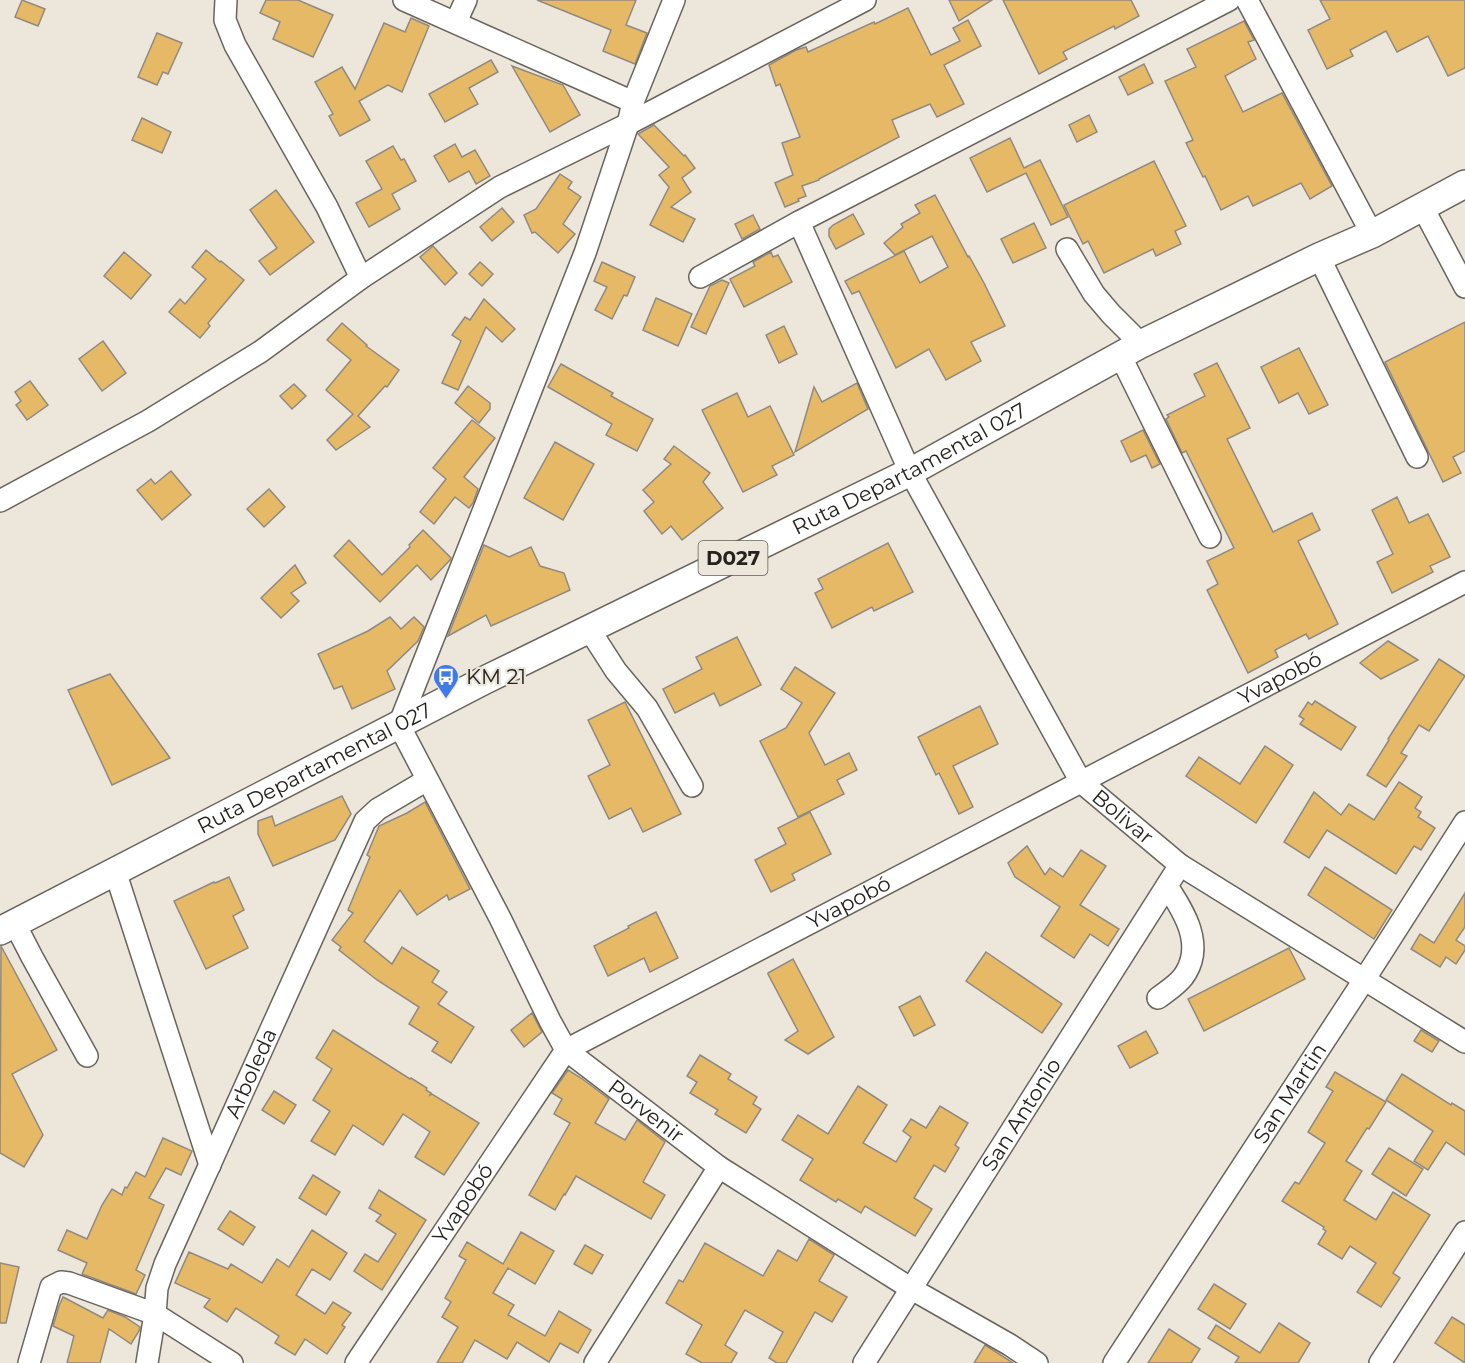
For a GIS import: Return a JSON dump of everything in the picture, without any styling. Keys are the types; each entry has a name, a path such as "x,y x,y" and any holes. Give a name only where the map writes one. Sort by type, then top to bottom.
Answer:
{"main road":[{"name":"Ruta Departamental 027","path":"7,927 589,629 909,472 1131,350 1319,257 1372,234 1465,184"}],"street":[{"path":"226,0 225,20 235,45 327,207 361,278"},
{"path":"404,0 633,102"},
{"path":"456,22 466,0"},
{"path":"399,725 585,253 628,124 633,102 674,0"},
{"path":"0,501 148,421 260,352 361,278 500,187 628,124 865,0"},
{"path":"700,277 799,222 1228,0"},
{"path":"1247,0 1372,234"},
{"path":"1423,208 1465,287"},
{"name":"Bolivar","path":"799,222 909,472 1081,782 1180,865 1465,1042"},
{"path":"1067,249 1094,294 1111,314 1131,350 1210,537"},
{"path":"1319,257 1417,457"},
{"name":"Yvapobó","path":"356,1363 566,1050 1465,582"},
{"path":"589,629 616,671 647,708 692,786"},
{"name":"Porvenir","path":"399,725 566,1050 719,1167 910,1288 1037,1363"},
{"name":"Arboleda","path":"147,1363 157,1288 165,1264 365,821 378,809 427,780"},
{"name":"San Martin","path":"1114,1363 1465,822"},
{"name":"San Antonio","path":"864,1363 1180,865"},
{"path":"116,871 210,1165"},
{"path":"1158,998 1183,977 1192,959 1193,938 1181,907 1167,886"},
{"path":"7,927 87,1056"},
{"path":"595,1363 719,1167"},
{"path":"1380,1363 1465,1232"},
{"path":"29,1363 51,1287 61,1282 155,1314 232,1363"}],"building":[{"path":"22,0 45,9 38,26 15,17"},
{"path":"266,0 298,0 333,15 313,57 273,39 280,22 260,13"},
{"path":"537,0 636,0 626,25 647,33 635,64 603,51 611,30"},
{"path":"949,0 992,0 959,21"},
{"path":"1003,0 1131,0 1139,16 1063,52 1067,59 1039,74"},
{"path":"1320,0 1465,0 1465,68 1448,76 1428,36 1397,52 1386,31 1350,50 1353,56 1327,69 1308,30 1330,19"},
{"path":"908,8 931,55 960,41 953,28 968,20 981,46 944,65 964,104 937,117 930,104 892,120 899,137 819,180 802,186 806,196 785,207 775,183 793,175 782,143 800,137 780,84 776,86 769,65 796,50 806,47 808,52"},
{"path":"411,18 429,26 402,92 388,85 359,101 370,120 340,136 329,116 333,114 315,82 342,67 355,89 384,23 405,32"},
{"path":"1244,21 1254,40 1248,42 1256,59 1225,76 1243,112 1282,93 1332,186 1310,199 1301,183 1253,206 1248,196 1221,210 1186,143 1193,140 1165,81 1196,67 1187,49"},
{"path":"157,33 182,43 168,74 163,72 157,85 138,77"},
{"path":"491,60 498,72 469,88 478,104 445,122 429,94"},
{"path":"1144,64 1153,83 1128,95 1119,77"},
{"path":"512,66 563,85 580,115 550,132"},
{"path":"1089,115 1097,132 1077,142 1069,125"},
{"path":"142,118 171,132 162,153 132,140"},
{"path":"654,125 695,168 682,178 691,192 671,207 695,219 683,242 650,225 669,187 659,175 669,167 638,134"},
{"path":"1010,138 1024,168 1040,160 1068,217 1051,225 1026,173 987,192 970,158"},
{"path":"455,144 462,157 475,150 490,176 476,184 469,171 449,182 434,156"},
{"path":"393,146 401,160 404,159 416,181 392,194 400,209 369,227 356,203 382,189 366,161"},
{"path":"1154,161 1186,226 1175,231 1181,244 1156,256 1153,249 1104,273 1088,241 1083,244 1064,205"},
{"path":"560,174 572,182 568,188 581,197 563,224 575,234 558,253 535,232 532,233 524,215 536,209"},
{"path":"276,190 314,242 270,275 259,261 277,248 250,210"},
{"path":"935,195 1005,326 971,342 981,361 946,380 929,349 896,368 859,291 852,294 845,281 904,251 920,283 948,267 932,236 895,255 884,243 903,227 901,224 920,213 915,205"},
{"path":"502,208 514,222 492,241 480,227"},
{"path":"853,214 864,234 836,249 829,236 829,229"},
{"path":"753,215 760,229 742,239 735,224"},
{"path":"1034,223 1046,248 1013,263 1001,239"},
{"path":"433,246 457,273 445,285 420,257"},
{"path":"206,250 244,280 208,323 210,326 200,338 169,312 180,299 185,304 206,279 192,267"},
{"path":"124,252 151,275 131,299 104,276"},
{"path":"771,252 773,257 778,255 792,282 744,307 730,279 755,266 753,262"},
{"path":"480,262 493,274 482,286 469,274"},
{"path":"602,262 635,277 627,296 624,295 612,319 595,310 607,287 594,281"},
{"path":"722,280 729,283 706,334 691,327 710,286"},
{"path":"656,298 692,314 678,346 643,330"},
{"path":"484,299 515,329 502,342 486,327 458,390 442,383 461,341 452,335 465,317 470,320"},
{"path":"1465,322 1465,451 1453,457 1461,473 1443,482 1385,362"},
{"path":"342,323 366,346 399,370 387,387 385,386 358,416 370,427 336,450 327,440 353,414 326,390 351,360 327,340"},
{"path":"784,326 797,354 779,363 766,335"},
{"path":"103,341 126,373 102,391 79,359"},
{"path":"1299,348 1328,405 1309,414 1298,393 1279,403 1261,367"},
{"path":"1217,363 1250,428 1227,439 1273,532 1312,513 1320,530 1298,541 1338,624 1309,639 1306,634 1275,650 1278,657 1248,673 1207,590 1218,584 1207,561 1234,548 1186,451 1182,453 1166,419 1169,417 1167,415 1205,396 1194,374"},
{"path":"561,364 613,393 611,396 653,419 637,451 606,435 612,424 548,387"},
{"path":"30,381 48,405 27,420 16,405 21,401 15,392"},
{"path":"857,383 868,409 795,452 814,387 822,402"},
{"path":"294,384 306,396 292,409 280,396"},
{"path":"468,386 490,403 490,409 479,423 455,403"},
{"path":"737,393 748,417 770,406 794,455 772,466 777,475 743,492 702,410"},
{"path":"472,420 495,438 464,477 478,489 473,503 469,508 455,497 434,524 420,512 446,479 433,468"},
{"path":"1143,430 1160,464 1152,468 1146,455 1131,462 1121,441"},
{"path":"555,442 594,464 563,520 524,498"},
{"path":"674,446 710,473 703,482 723,508 682,540 671,526 662,534 644,511 654,502 643,490 671,464 664,459"},
{"path":"171,471 191,495 162,520 137,490 151,479 155,484"},
{"path":"269,489 285,507 264,527 247,509"},
{"path":"1397,497 1409,523 1428,514 1450,557 1430,566 1433,572 1392,593 1377,562 1393,554 1372,510"},
{"path":"423,530 451,558 450,560 431,580 417,565 380,602 334,556 349,540 382,575 410,547 409,545"},
{"path":"888,543 913,592 874,611 872,607 832,628 815,593 823,589 818,579"},
{"path":"484,545 509,557 531,547 540,566 564,573 570,590 491,626 486,615 448,636"},
{"path":"295,565 306,583 291,593 299,601 281,618 261,598"},
{"path":"390,617 401,629 414,617 424,627 418,641 387,671 395,689 352,709 342,686 334,689 318,654 368,631"},
{"path":"737,637 761,685 720,706 714,693 675,713 663,689 702,669 696,657"},
{"path":"1388,641 1418,660 1381,679 1360,663"},
{"path":"1439,659 1465,676 1429,731 1419,725 1401,753 1407,756 1386,787 1367,775"},
{"path":"795,667 835,693 809,733 825,765 849,753 857,770 837,780 844,794 798,817 760,741 786,728 802,703 781,689"},
{"path":"110,674 170,758 112,785 68,690"},
{"path":"1315,701 1356,727 1341,750 1300,724 1304,719 1299,716 1308,702 1312,705"},
{"path":"625,702 681,814 643,832 631,808 609,819 588,776 610,765 588,720"},
{"path":"980,706 998,744 953,766 973,807 959,814 939,773 936,775 918,737"},
{"path":"1265,746 1293,765 1256,823 1186,776 1199,757 1240,784"},
{"path":"1399,782 1422,797 1415,808 1421,812 1418,817 1435,828 1421,850 1414,846 1396,874 1327,830 1309,858 1284,842 1314,792 1341,815 1349,804 1374,820"},
{"path":"342,796 351,814 335,840 273,866 258,834 258,821 272,816 275,826"},
{"path":"425,802 470,889 449,900 447,895 417,915 400,890 364,941 392,964 402,947 439,971 432,982 447,992 438,1004 474,1027 451,1063 432,1051 438,1042 409,1024 419,1007 377,980 339,950 341,947 332,940 353,913 348,910 370,857 367,855 379,826"},
{"path":"810,812 831,854 792,874 795,880 771,892 755,860 786,844 778,828"},
{"path":"1027,846 1045,875 1050,868 1063,877 1081,850 1106,866 1080,905 1119,929 1108,946 1090,934 1074,958 1041,936 1060,907 1015,877 1008,863"},
{"path":"1325,867 1392,910 1374,939 1308,895"},
{"path":"229,877 244,910 233,916 248,948 206,969 174,901"},
{"path":"1465,893 1465,927 1456,940 1465,946 1465,950 1456,964 1446,957 1440,967 1411,949 1420,934 1434,943"},
{"path":"656,912 678,958 650,972 644,958 608,976 594,946"},
{"path":"1,946 57,1050 12,1074 43,1135 24,1167 0,1153"},
{"path":"1289,948 1305,979 1204,1031 1188,999"},
{"path":"986,952 1062,1004 1042,1033 966,981"},
{"path":"793,959 834,1037 808,1054 785,1040 798,1031 768,974"},
{"path":"920,996 935,1025 914,1036 899,1007"},
{"path":"532,1013 542,1032 524,1047 511,1030"},
{"path":"333,1030 427,1088 430,1095 432,1094 479,1123 444,1175 415,1157 430,1132 403,1114 383,1145 353,1125 335,1155 311,1141 330,1111 313,1100 332,1069 316,1058"},
{"path":"1421,1030 1439,1041 1432,1052 1414,1041"},
{"path":"1146,1031 1158,1053 1130,1068 1118,1046"},
{"path":"700,1055 731,1074 728,1079 757,1097 753,1104 761,1109 746,1133 715,1114 718,1110 690,1093 697,1082 687,1076"},
{"path":"568,1070 609,1099 595,1123 625,1140 637,1120 665,1142 643,1182 665,1195 651,1219 576,1176 555,1210 529,1195 570,1123 554,1114 562,1099 552,1093"},
{"path":"1335,1072 1386,1102 1346,1161 1362,1171 1344,1200 1376,1220 1393,1192 1430,1215 1393,1273 1400,1278 1381,1307 1357,1292 1376,1263 1350,1246 1342,1259 1318,1244 1326,1231 1324,1227 1282,1201 1295,1182 1299,1184 1325,1143 1308,1132 1333,1091 1326,1087"},
{"path":"1402,1074 1451,1105 1452,1103 1465,1111 1465,1155 1446,1142 1428,1170 1414,1161 1433,1131 1386,1100"},
{"path":"858,1086 887,1105 863,1143 896,1162 911,1137 903,1131 911,1119 926,1128 940,1106 968,1123 955,1145 959,1148 945,1172 934,1165 914,1198 932,1209 915,1236 865,1206 861,1213 838,1199 836,1202 800,1180 813,1159 782,1140 798,1115 828,1134"},
{"path":"274,1091 296,1105 284,1124 262,1110"},
{"path":"163,1138 192,1151 181,1175 166,1168 149,1198 164,1205 136,1270 145,1275 136,1294 82,1274 87,1263 58,1250 67,1230 87,1239 112,1189 122,1195 136,1172 145,1177"},
{"path":"1389,1148 1423,1169 1406,1196 1372,1174"},
{"path":"313,1175 340,1192 326,1215 299,1198"},
{"path":"379,1190 426,1220 382,1290 354,1271 365,1254 378,1262 396,1234 376,1221 381,1215 369,1208"},
{"path":"230,1211 255,1227 243,1245 218,1229"},
{"path":"312,1230 347,1253 330,1280 312,1269 296,1295 325,1314 333,1302 351,1313 342,1325 345,1327 327,1354 305,1339 295,1355 275,1343 279,1336 236,1308 227,1322 204,1307 210,1299 175,1283 189,1252 228,1269 231,1264 262,1283 277,1259 289,1267"},
{"path":"521,1232 554,1251 535,1284 508,1268 493,1293 514,1305 508,1315 545,1336 559,1311 591,1330 578,1353 560,1343 549,1362 517,1342 507,1359 475,1340 462,1363 437,1363 458,1327 442,1317 451,1302 445,1298 466,1260 459,1256 467,1242 503,1264"},
{"path":"809,1239 834,1255 819,1281 847,1297 832,1322 815,1312 786,1363 777,1363 769,1358 783,1332 745,1310 725,1345 737,1353 731,1363 702,1363 686,1354 702,1325 666,1303 679,1280 683,1282 705,1243 763,1276 778,1250 797,1261"},
{"path":"585,1245 603,1255 592,1274 574,1264"},
{"path":"0,1263 19,1267 6,1323 0,1323"},
{"path":"1214,1284 1246,1304 1230,1329 1198,1309"},
{"path":"63,1297 103,1318 108,1310 125,1317 140,1327 139,1331 131,1344 109,1329 100,1363 67,1363 74,1336 53,1326"},
{"path":"1452,1317 1465,1325 1465,1363 1435,1343"},
{"path":"1279,1323 1310,1343 1298,1363 1235,1363 1239,1357 1208,1338 1216,1325 1260,1353"},
{"path":"1169,1329 1200,1349 1191,1363 1148,1363"},
{"path":"985,1345 1013,1363 974,1363"}],"place":[{"name":"KM 21","path":"446,700"}]}
